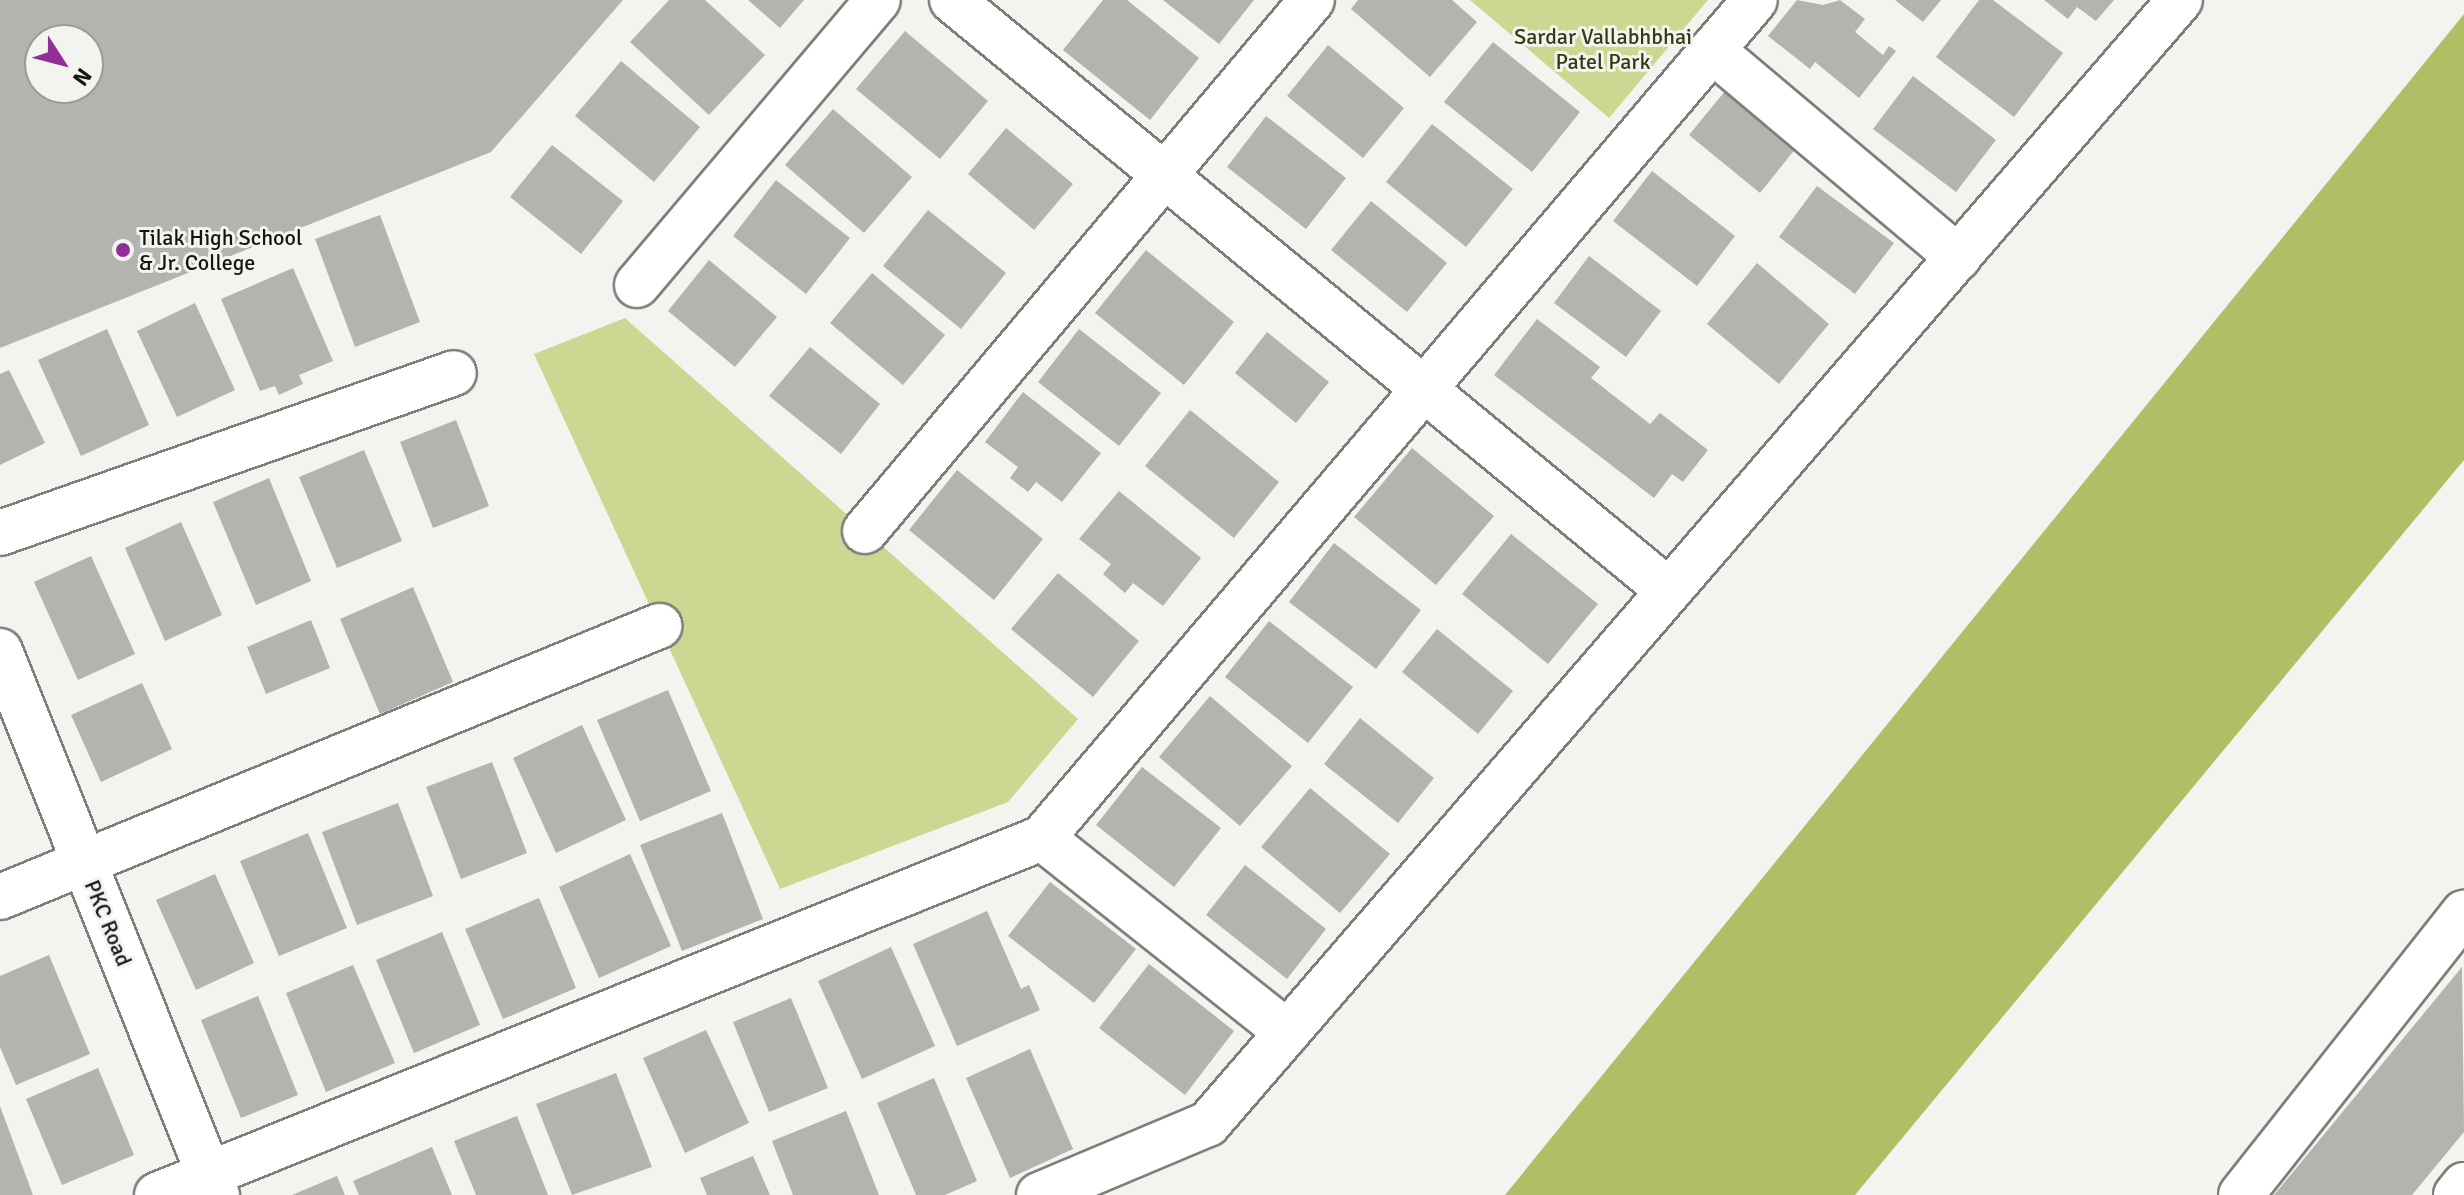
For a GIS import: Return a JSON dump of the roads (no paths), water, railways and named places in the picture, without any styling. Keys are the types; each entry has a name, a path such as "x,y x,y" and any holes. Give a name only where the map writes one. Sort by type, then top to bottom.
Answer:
{"street":[{"path":"637,285 878,0"},
{"path":"952,0 1669,591"},
{"path":"865,531 1312,0"},
{"path":"157,1195 213,1185 1042,838 1755,0"},
{"path":"1039,1195 1208,1124 2180,0"},
{"path":"1712,50 1958,257"},
{"path":"0,533 454,373"},
{"path":"0,897 659,626"},
{"name":"PKC Road","path":"0,651 213,1185"},
{"path":"1042,838 1287,1032"},
{"path":"2241,1195 2464,913"},
{"path":"2456,1195 2464,1185"}],"place":[{"name":"Tilak High School & Jr. College","path":"123,250"}],"park label":[{"name":"Sardar Vallabhbhai Patel Park","path":"1603,48"}]}
